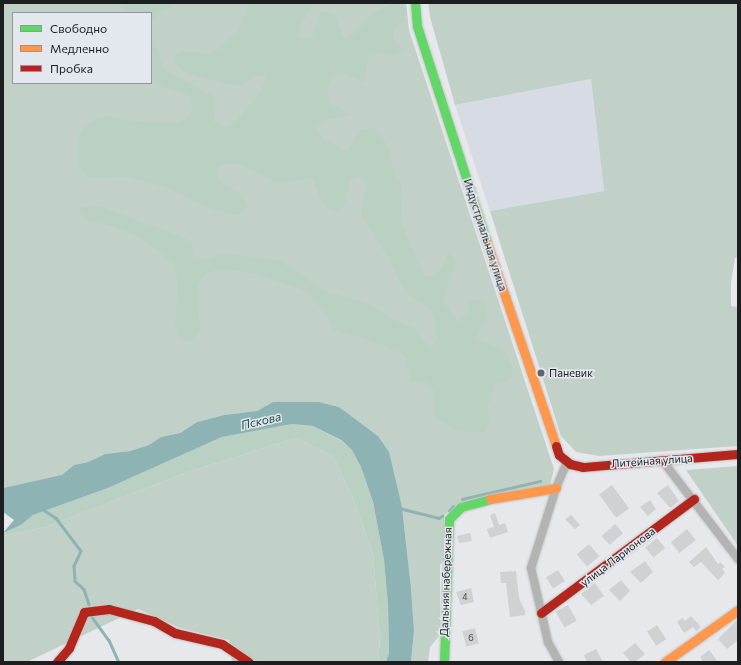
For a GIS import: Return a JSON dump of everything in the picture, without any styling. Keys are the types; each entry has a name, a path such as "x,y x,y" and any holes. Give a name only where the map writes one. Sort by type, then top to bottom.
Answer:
{"street":[{"name":"Индустриальная улица","path":"415,3 417,26 554,448 567,462"},
{"name":"Литейная улица","path":"567,462 583,466 738,454"},
{"path":"662,460 694,499 738,559"},
{"path":"559,662 548,642 531,568 556,488 567,462"},
{"name":"Дальняя набережная","path":"444,662 449,519 461,507 474,502 556,488"},
{"name":"улица Ларионова","path":"541,613 609,564 694,499"},
{"path":"57,662 69,648 84,612 109,609 131,613 154,621 175,633 222,644 250,662"},
{"path":"665,662 738,610"}],"shaded area":[{"path":"3,3 406,3 409,30 554,469 550,485 455,508 444,515 445,558 440,565 440,635 430,647 428,662 411,662 414,631 402,507 378,436 339,407 319,402 273,402 257,411 224,415 197,422 180,433 161,437 149,445 130,451 105,454 88,462 74,465 62,476 3,488"},
{"path":"428,3 738,3 738,257 735,258 731,283 731,306 738,307 738,446 599,456 576,452 561,436 490,211 604,191 591,79 455,105 430,17"},
{"path":"591,79 604,191 490,211 455,105"},
{"path":"295,438 333,456 353,498 373,554 380,638 378,662 232,662 229,640 180,628 138,609 27,662 3,662 3,536 46,527 185,473"},
{"path":"738,466 738,546 686,470"}],"green space":[{"path":"123,3 173,3 173,6 161,11 152,20 152,12 124,12"},
{"path":"252,3 313,3 301,25 299,37 312,37 321,11 335,14 343,38 355,33 373,13 392,3 401,3 407,9 404,22 393,29 394,41 404,50 393,55 380,52 368,58 364,83 339,71 330,80 327,93 332,105 353,115 326,119 316,128 323,139 347,151 361,129 374,128 383,138 389,150 394,175 401,185 402,225 425,277 438,275 449,251 455,263 443,300 457,322 468,314 470,301 483,300 486,313 484,326 480,327 476,339 500,348 509,358 513,370 508,382 495,383 487,408 489,421 484,433 458,431 435,418 434,391 424,381 411,382 405,356 382,345 333,329 327,314 305,291 253,273 227,269 214,271 202,277 197,291 200,329 194,341 180,341 175,329 178,276 172,263 163,254 136,236 111,226 85,220 78,208 91,205 104,208 180,236 192,242 193,255 205,260 217,254 227,253 280,261 325,291 368,303 402,324 415,328 422,339 431,348 437,336 437,322 432,310 409,295 401,285 390,261 361,215 366,188 362,176 350,181 345,206 333,212 322,204 313,179 276,182 241,165 228,163 216,169 220,181 242,195 249,206 239,215 214,210 167,188 129,177 89,178 78,165 77,138 84,127 96,119 108,116 134,122 174,123 187,119 193,107 188,95 162,87 152,78 152,37 165,70 212,96 216,109 214,121 225,128 237,120 262,89 266,76 253,76 243,85 229,85 191,74 179,68 172,57 181,51 208,53 221,48 239,29 249,5"},
{"path":"292,424 313,426 340,440 352,450 361,467 373,502 384,560 388,605 389,653 386,662 378,662 380,638 373,554 353,498 333,456 295,438 185,473 46,527 3,536 3,533 21,525 33,515 108,488 222,437"}],"water":[{"name":"Пскова","path":"273,402 319,402 339,407 378,436 389,452 402,507 411,588 414,631 411,662 386,662 389,653 388,605 384,560 373,502 361,467 352,450 341,440 313,426 292,424 222,437 108,488 33,515 21,525 3,533 14,520 3,512 3,488 62,475 74,465 88,462 105,454 130,451 149,445 161,437 180,433 197,422 224,415 257,411"}],"building":[{"path":"612,485 629,508 616,518 599,494"},
{"path":"668,485 679,501 670,508 657,493"},
{"path":"650,500 656,509 648,516 640,507"},
{"path":"495,513 499,525 505,523 508,532 490,538 487,529 494,527 490,515"},
{"path":"571,515 580,525 575,529 565,519"},
{"path":"615,524 623,533 610,545 602,536"},
{"path":"687,529 696,540 679,553 671,542"},
{"path":"470,533 472,541 459,543 457,536"},
{"path":"657,538 665,548 654,558 645,547"},
{"path":"589,544 599,556 587,567 577,554"},
{"path":"706,547 718,564 720,562 725,567 722,569 725,573 718,580 701,562 694,567 689,562"},
{"path":"645,561 653,572 641,583 630,572"},
{"path":"558,570 565,581 553,588 546,577"},
{"path":"516,571 519,598 525,611 525,615 510,617 506,583 501,583 500,572"},
{"path":"621,580 630,591 620,601 609,590"},
{"path":"595,583 604,596 591,605 581,594"},
{"path":"471,588 474,602 461,605 456,592"},
{"path":"568,605 577,621 564,628 556,612"},
{"path":"691,616 701,627 696,631 693,627 684,633 677,622 683,618 685,621"},
{"path":"738,619 738,640 727,649 718,639"},
{"path":"657,625 666,639 656,646 647,632"},
{"path":"475,628 479,644 466,647 462,631"},
{"path":"635,643 645,654 635,662 631,662 623,653"},
{"path":"596,649 603,662 587,662 584,655"},
{"path":"709,650 718,662 703,662 700,657"}],"waterway":[{"path":"462,499 540,481"},
{"path":"449,511 453,506"},
{"path":"41,508 56,518 81,551 74,566 75,581 84,589 89,604"},
{"path":"399,508 439,518 442,516"},
{"path":"92,617 109,640 119,662"}],"traffic: fast":[{"path":"415,3 417,26 487,243"},
{"path":"444,662 449,519 461,507 490,499"}],"traffic: slow":[{"path":"487,243 556,446"},
{"path":"490,499 556,488"},
{"path":"665,662 738,610"}],"traffic: jam":[{"path":"556,446 559,455 570,464 583,467 738,454"},
{"path":"541,613 694,499"},
{"path":"57,662 69,648 84,612 109,609 154,621 175,633 222,644 249,662"}],"place":[{"name":"Паневик","path":"541,373"}]}
